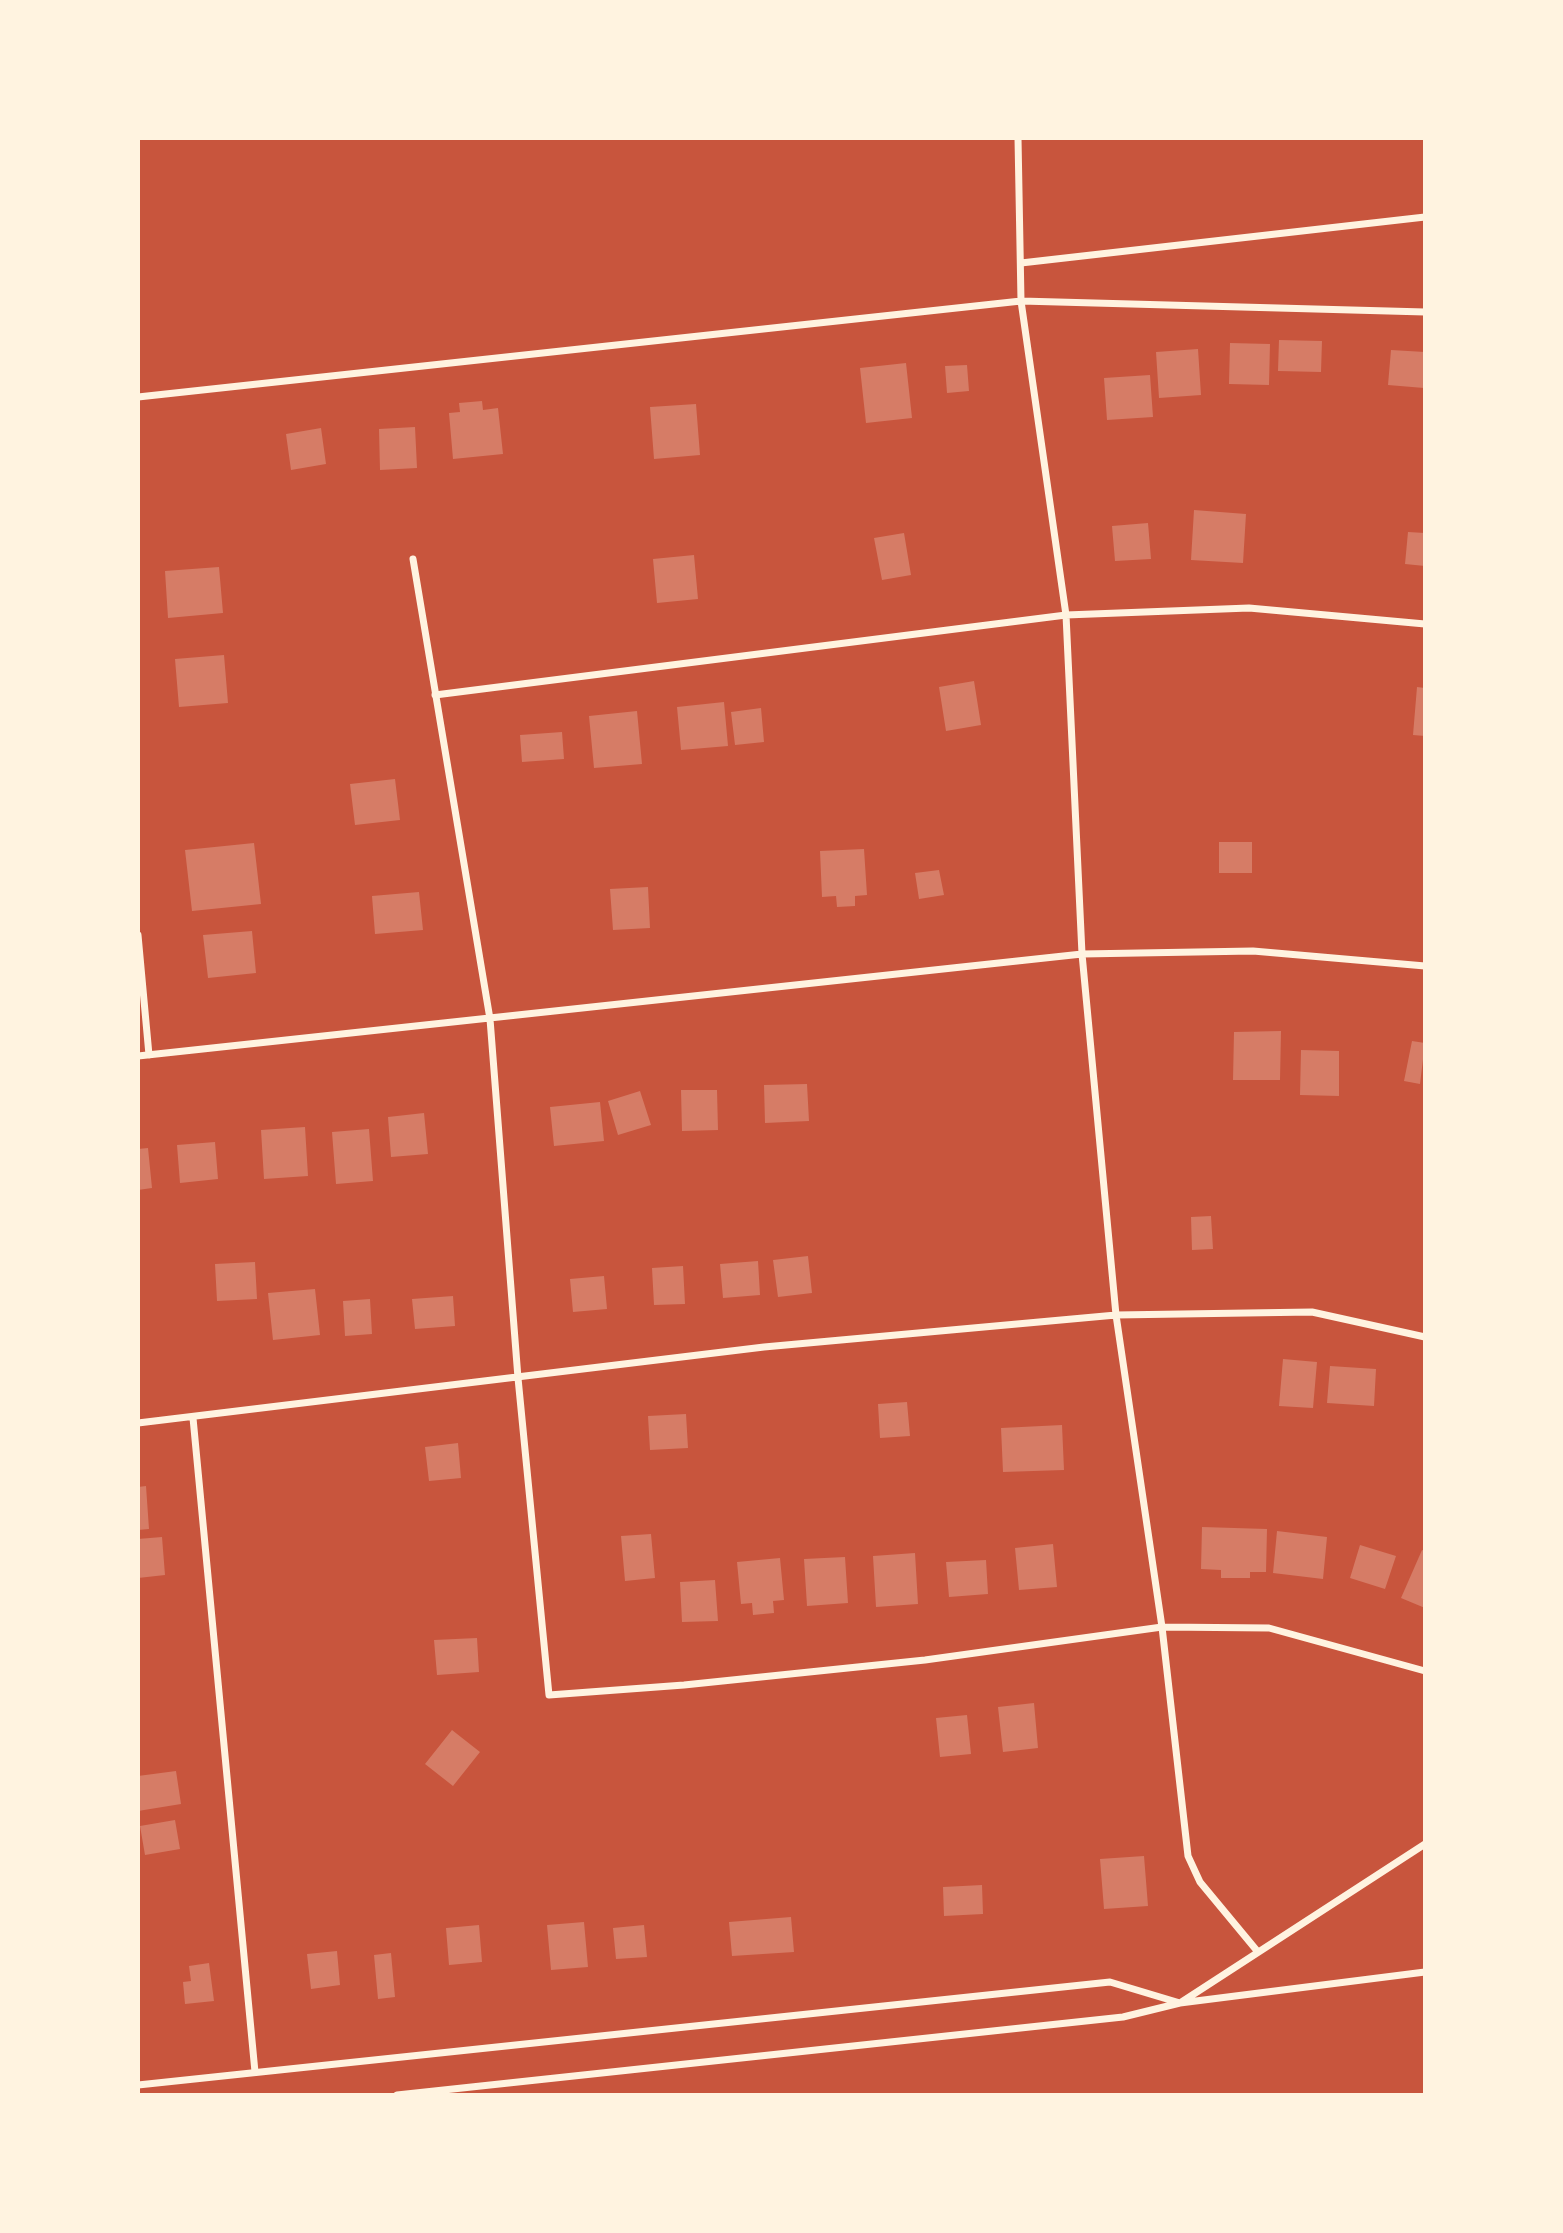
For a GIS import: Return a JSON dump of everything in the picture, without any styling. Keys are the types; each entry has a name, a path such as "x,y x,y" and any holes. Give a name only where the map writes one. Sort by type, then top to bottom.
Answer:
{"street":[{"path":"1018,138 1021,301 1066,615 1082,954 1116,1315 1162,1627 1188,1856 1200,1882 1258,1952"},
{"path":"1021,263 1425,217"},
{"path":"138,397 1021,301 1425,312"},
{"path":"413,558 490,1018 519,1378 549,1695 684,1685 925,1660 1162,1627 1269,1628 1425,1671"},
{"path":"435,695 1066,615 1249,608 1425,624"},
{"path":"138,936 149,1055"},
{"path":"138,1056 1082,954 1253,951 1425,966"},
{"path":"138,1423 764,1347 1116,1315 1312,1312 1425,1337"},
{"path":"193,1418 255,2072"},
{"path":"138,2085 1110,1982 1180,2003 1425,1844"},
{"path":"397,2095 1123,2017 1180,2003 1425,1972"}],"building":[{"path":"1279,340 1322,341 1321,372 1278,371"},
{"path":"1230,343 1270,344 1269,385 1229,384"},
{"path":"1198,349 1201,395 1159,398 1156,352"},
{"path":"1391,350 1425,352 1424,388 1388,385"},
{"path":"906,363 912,418 866,423 860,368"},
{"path":"967,365 969,391 947,393 945,366"},
{"path":"1150,375 1153,417 1107,420 1104,378"},
{"path":"482,401 483,410 498,408 503,454 453,459 449,413 460,412 459,403"},
{"path":"696,404 700,455 654,459 650,407"},
{"path":"415,427 417,468 380,470 379,429"},
{"path":"321,428 326,464 291,470 286,434"},
{"path":"1194,510 1246,514 1243,563 1191,560"},
{"path":"1148,523 1151,559 1115,561 1112,526"},
{"path":"1408,532 1425,533 1425,566 1405,564"},
{"path":"904,533 911,575 882,580 874,538"},
{"path":"694,555 698,599 657,603 653,559"},
{"path":"219,567 223,613 168,618 165,571"},
{"path":"224,655 228,703 179,707 175,659"},
{"path":"974,681 981,725 946,731 939,687"},
{"path":"1417,687 1425,688 1425,736 1413,735"},
{"path":"724,702 728,746 681,750 677,707"},
{"path":"761,708 764,742 735,745 731,712"},
{"path":"637,711 642,764 594,768 589,716"},
{"path":"562,732 564,759 522,762 520,735"},
{"path":"395,779 400,820 355,825 350,784"},
{"path":"1219,842 1252,842 1252,873 1219,873"},
{"path":"254,843 261,904 192,911 185,850"},
{"path":"864,849 867,895 855,896 855,906 837,907 836,896 822,897 820,851"},
{"path":"939,870 944,895 919,899 915,873"},
{"path":"648,887 650,928 613,930 610,889"},
{"path":"419,892 423,930 375,934 372,896"},
{"path":"252,931 256,973 208,978 203,935"},
{"path":"1281,1031 1280,1080 1233,1080 1234,1032"},
{"path":"1412,1041 1425,1043 1420,1084 1404,1081"},
{"path":"1301,1050 1339,1051 1339,1096 1300,1095"},
{"path":"807,1084 809,1121 765,1123 764,1085"},
{"path":"681,1090 717,1090 718,1130 682,1131"},
{"path":"640,1091 651,1125 618,1135 608,1101"},
{"path":"600,1102 604,1141 554,1146 550,1107"},
{"path":"424,1113 428,1154 391,1157 388,1117"},
{"path":"305,1127 308,1176 264,1179 261,1130"},
{"path":"369,1129 373,1181 336,1184 332,1132"},
{"path":"215,1142 218,1179 180,1183 177,1145"},
{"path":"148,1148 152,1188 138,1190 138,1149"},
{"path":"1211,1216 1213,1249 1192,1250 1191,1217"},
{"path":"808,1256 812,1293 778,1297 773,1260"},
{"path":"758,1261 760,1295 723,1298 720,1264"},
{"path":"255,1262 257,1299 217,1301 215,1264"},
{"path":"683,1266 685,1304 654,1305 652,1268"},
{"path":"604,1276 607,1309 573,1312 570,1279"},
{"path":"315,1289 320,1335 273,1340 268,1293"},
{"path":"453,1296 455,1326 415,1329 412,1299"},
{"path":"370,1299 372,1334 345,1336 343,1301"},
{"path":"1283,1359 1317,1362 1313,1408 1279,1406"},
{"path":"1330,1366 1376,1369 1374,1406 1327,1403"},
{"path":"907,1402 910,1436 880,1438 878,1404"},
{"path":"686,1414 688,1448 650,1450 648,1416"},
{"path":"1062,1425 1064,1470 1003,1472 1001,1428"},
{"path":"458,1443 461,1478 429,1481 425,1447"},
{"path":"146,1486 149,1529 138,1530 138,1487"},
{"path":"1202,1527 1267,1529 1266,1572 1250,1572 1250,1578 1221,1578 1221,1570 1201,1569"},
{"path":"1277,1531 1327,1537 1323,1579 1273,1573"},
{"path":"651,1534 655,1578 625,1581 621,1536"},
{"path":"162,1537 165,1575 138,1578 138,1539"},
{"path":"1053,1544 1057,1587 1019,1590 1015,1548"},
{"path":"1360,1545 1396,1556 1385,1589 1350,1578"},
{"path":"1422,1550 1425,1551 1425,1608 1401,1598"},
{"path":"915,1553 918,1604 876,1607 873,1556"},
{"path":"845,1557 848,1603 807,1606 804,1559"},
{"path":"780,1558 784,1600 773,1601 774,1613 753,1615 752,1603 741,1604 737,1562"},
{"path":"986,1560 988,1594 949,1597 946,1562"},
{"path":"715,1580 718,1621 682,1622 680,1582"},
{"path":"477,1638 479,1672 437,1675 434,1640"},
{"path":"1034,1703 1038,1748 1003,1752 998,1707"},
{"path":"967,1715 971,1754 940,1757 936,1718"},
{"path":"452,1730 480,1752 453,1786 425,1764"},
{"path":"176,1771 181,1804 138,1811 138,1776"},
{"path":"175,1820 180,1849 145,1855 140,1826"},
{"path":"1144,1856 1148,1906 1104,1909 1100,1859"},
{"path":"982,1885 983,1914 944,1916 943,1887"},
{"path":"791,1917 794,1952 732,1956 729,1922"},
{"path":"584,1922 588,1967 551,1970 547,1925"},
{"path":"479,1925 482,1962 449,1965 446,1928"},
{"path":"644,1925 647,1957 616,1959 613,1928"},
{"path":"337,1951 340,1985 311,1989 307,1954"},
{"path":"391,1953 395,1997 378,1999 374,1955"},
{"path":"209,1963 214,2001 185,2004 183,1982 191,1981 189,1966"}]}
